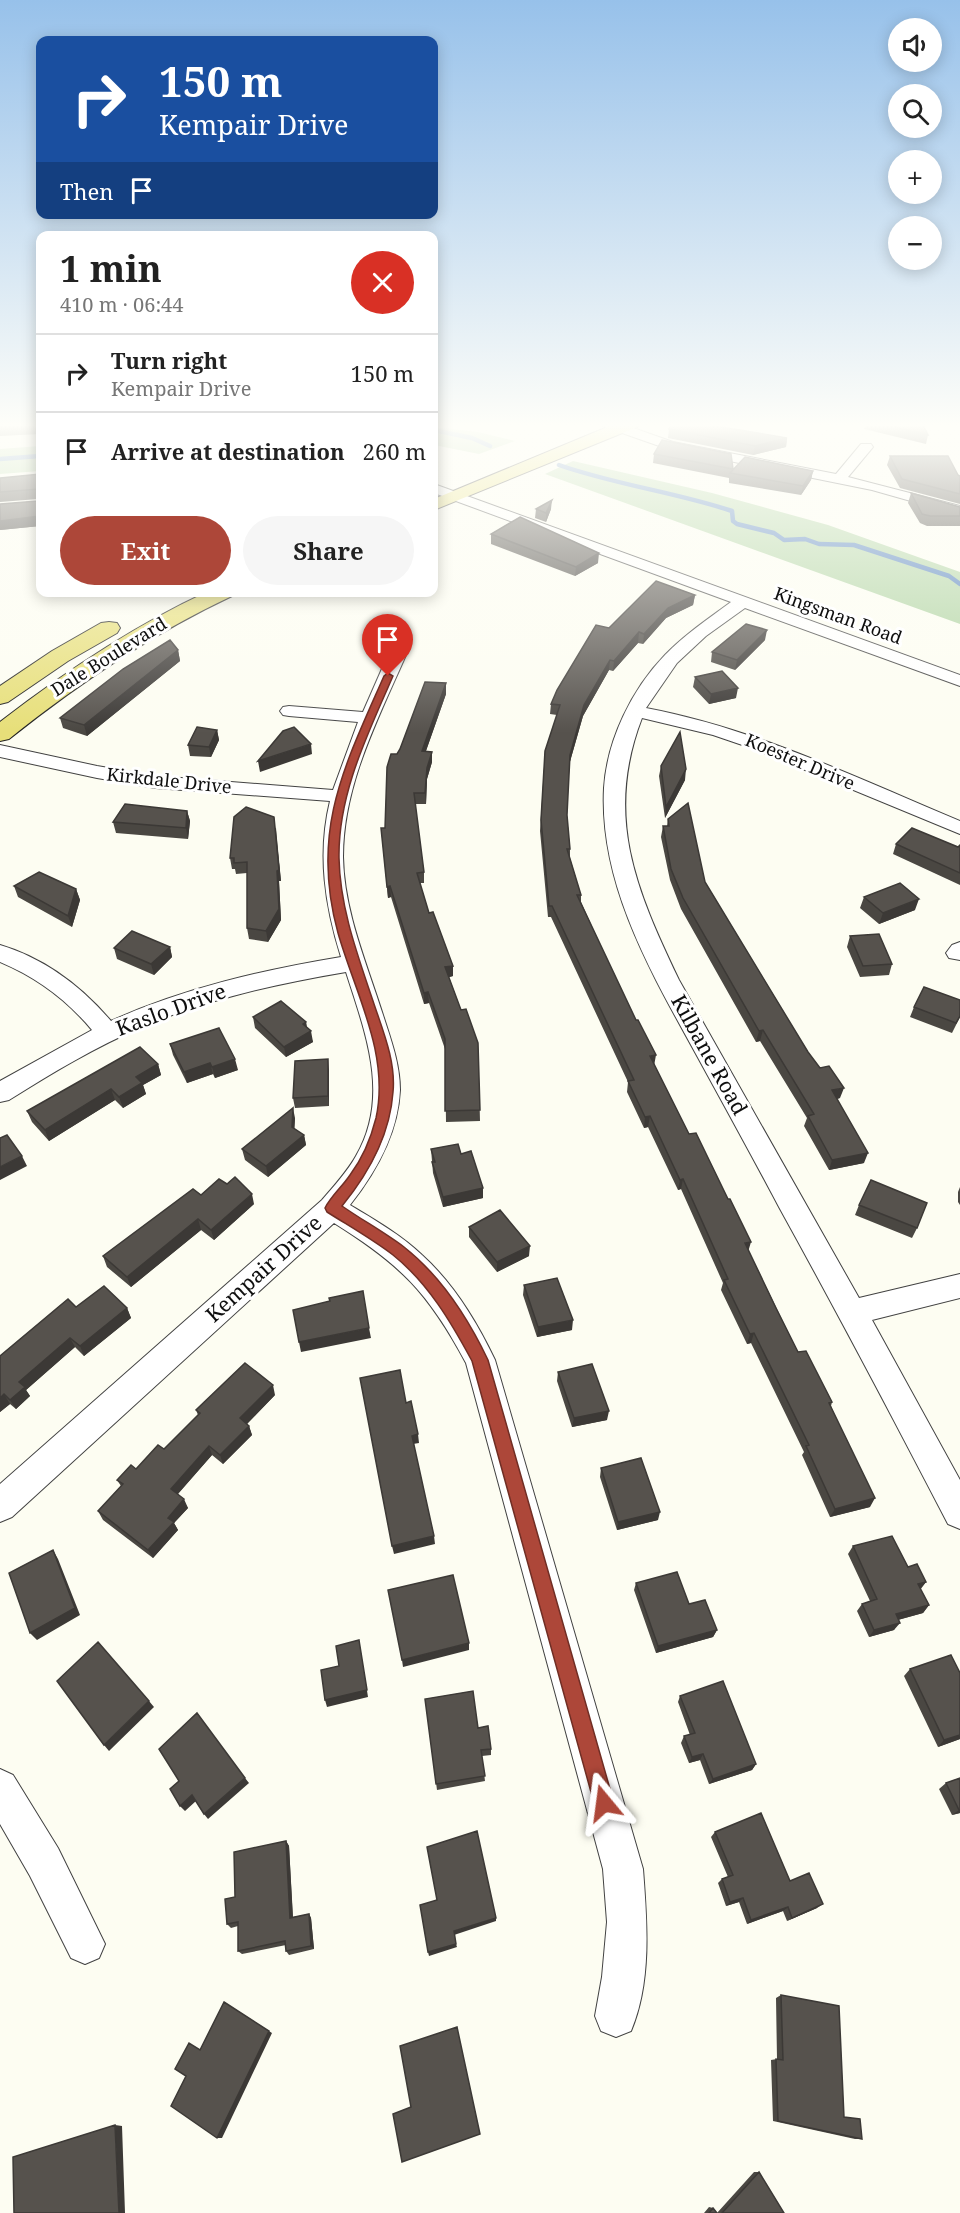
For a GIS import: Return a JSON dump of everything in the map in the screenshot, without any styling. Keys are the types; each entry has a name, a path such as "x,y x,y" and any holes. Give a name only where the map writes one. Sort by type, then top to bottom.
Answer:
{"main road":[{"name":"Dale Boulevard","path":"0,697 60,656 170,597"},
{"name":"Dale Boulevard","path":"0,734 80,672 114,650 172,617 214,597"}],"street":[{"name":"Kingsman Road","path":"537,526 960,681"},
{"name":"Kilbane Road","path":"742,602 676,654 663,668 636,711 619,760 613,801 615,834 628,893 667,980 852,1312 960,1513"},
{"name":"Kempair Drive","path":"0,1506 332,1208 356,1179 372,1149 382,1119 387,1090 381,1046 344,932 336,894 334,831 340,796 370,718 398,655"},
{"path":"289,711 370,718"},
{"name":"Koester Drive","path":"636,711 669,716 732,733 960,828"},
{"name":"Kirkdale Drive","path":"0,751 82,770 184,785 340,796"},
{"path":"0,953 39,971 66,988 89,1009 108,1033"},
{"name":"Kaslo Drive","path":"0,1093 108,1033 188,1001 243,984 354,963"},
{"path":"332,1208 398,1251 429,1280 455,1314 480,1360 623,1869 627,1922 623,1977 616,2016"},
{"path":"852,1312 960,1286"},
{"path":"0,1788 44,1862 85,1944"}],"green space":[{"path":"690,526 832,526 960,572 960,624"}],"building":[{"path":"504,526 540,526 599,553 576,567 491,534"},
{"path":"656,581 695,595 668,608 644,634 639,632 614,661 610,660 584,705 570,755 567,815 570,849 567,849 581,895 577,895 636,1020 656,1055 650,1056 689,1134 696,1133 730,1199 751,1242 745,1243 776,1308 798,1352 806,1351 832,1402 829,1403 875,1498 835,1509 806,1446 809,1445 754,1333 750,1334 724,1280 728,1279 683,1179 680,1180 650,1116 645,1117 628,1081 634,1080 552,906 549,906 541,820 545,751 560,705 551,704 596,625 609,628"},
{"path":"746,624 767,630 737,660 712,652"},
{"path":"170,640 178,650 84,725 60,718 123,669"},
{"path":"722,671 738,688 711,694 695,677"},
{"path":"425,682 446,683 422,751 432,752 427,768 425,793 414,793 424,872 417,873 429,913 433,912 453,966 445,967 461,1010 466,1009 478,1043 480,1110 445,1111 445,1039 428,992 424,993 390,886 387,887 381,828 385,828 387,767 391,754 397,754 400,749"},
{"path":"197,727 217,730 209,747 188,745"},
{"path":"294,727 311,744 258,761 283,731"},
{"path":"680,732 686,769 666,807 661,766"},
{"path":"688,803 705,882 808,1052 820,1068 829,1066 844,1088 832,1090 868,1153 832,1160 808,1116 814,1114 763,1030 759,1031 683,898 671,869 663,826 669,826 668,819"},
{"path":"125,804 187,811 186,828 113,822"},
{"path":"246,807 274,817 279,870 277,871 279,909 266,931 247,928 247,862 234,863 234,858 230,858 234,817"},
{"path":"912,828 958,847 960,845 960,873 896,844"},
{"path":"39,872 76,889 68,916 14,886"},
{"path":"900,883 919,899 883,913 864,897"},
{"path":"132,931 170,947 151,964 114,948"},
{"path":"879,934 892,964 863,966 850,936"},
{"path":"924,987 960,1000 960,1016 956,1023 914,1007"},
{"path":"281,1001 306,1022 303,1024 311,1031 284,1047 253,1017"},
{"path":"219,1028 235,1059 212,1067 210,1063 184,1072 170,1044"},
{"path":"140,1047 158,1064 136,1077 142,1083 119,1097 111,1089 45,1130 27,1111"},
{"path":"328,1059 328,1096 293,1098 295,1061"},
{"path":"293,1108 292,1127 304,1135 266,1166 242,1149"},
{"path":"7,1135 22,1156 0,1167 0,1138"},
{"path":"458,1144 461,1154 471,1151 483,1188 443,1197 432,1162 435,1162 431,1149"},
{"path":"235,1177 252,1194 211,1230 198,1219 127,1277 103,1256 193,1189 201,1195 219,1179 227,1184"},
{"path":"871,1180 927,1203 917,1228 859,1205"},
{"path":"500,1210 530,1246 497,1262 469,1227"},
{"path":"557,1278 573,1320 538,1327 524,1285"},
{"path":"104,1286 127,1308 80,1346 70,1338 19,1382 25,1387 10,1400 4,1394 0,1398 0,1356 68,1299 76,1307"},
{"path":"363,1291 369,1328 299,1342 293,1310 330,1301 329,1298"},
{"path":"245,1363 273,1385 240,1418 249,1426 220,1455 209,1446 171,1489 184,1499 168,1518 174,1522 148,1550 98,1511 123,1484 117,1480 131,1465 136,1469 158,1445 164,1449 200,1413 196,1410"},
{"path":"592,1364 609,1411 574,1418 558,1372"},
{"path":"400,1370 406,1403 411,1401 418,1434 412,1436 434,1536 392,1546 360,1378"},
{"path":"641,1458 660,1512 618,1522 601,1468"},
{"path":"892,1536 908,1567 917,1564 926,1582 918,1584 929,1605 896,1614 900,1623 874,1630 862,1604 877,1599 853,1546"},
{"path":"53,1550 75,1608 30,1633 9,1573"},
{"path":"677,1572 689,1604 705,1600 717,1630 658,1646 636,1583"},
{"path":"453,1575 469,1643 402,1660 388,1590"},
{"path":"359,1640 367,1690 325,1700 321,1670 339,1666 336,1646"},
{"path":"98,1642 149,1701 104,1745 57,1681"},
{"path":"951,1655 960,1673 960,1735 944,1740 910,1669"},
{"path":"723,1681 756,1764 713,1779 703,1754 692,1757 684,1736 695,1733 680,1696"},
{"path":"473,1691 478,1728 488,1726 491,1749 481,1750 485,1776 436,1784 425,1699"},
{"path":"197,1713 245,1778 204,1814 192,1795 180,1806 170,1789 179,1781 159,1749"},
{"path":"960,1778 960,1810 959,1810 946,1783"},
{"path":"761,1813 790,1881 809,1873 823,1904 792,1918 788,1907 751,1920 743,1898 730,1902 722,1879 733,1875 715,1832"},
{"path":"477,1831 496,1918 454,1931 456,1944 428,1952 420,1905 437,1900 427,1847"},
{"path":"286,1841 290,1918 309,1914 311,1946 286,1951 285,1941 238,1951 238,1922 227,1924 225,1899 235,1897 234,1852"},
{"path":"781,1995 839,2006 844,2117 860,2119 862,2139 778,2121 776,2059 783,2060"},
{"path":"224,2002 269,2031 217,2138 171,2106 186,2076 175,2069 189,2043 200,2050"},
{"path":"457,2027 480,2134 402,2162 393,2114 411,2107 400,2046"},
{"path":"115,2125 119,2213 14,2213 13,2157"},
{"path":"759,2172 784,2213 722,2213"}],"waterway":[{"path":"746,526 774,533 784,540 805,539 819,544 854,545 949,576 960,584"}],"route":[{"path":"388,676 349,767 340,796 334,831 333,858 336,894 344,932 381,1046 385,1062 387,1090 382,1119 372,1149 356,1179 332,1208 398,1251 429,1280 455,1314 480,1360 604,1803"}]}
